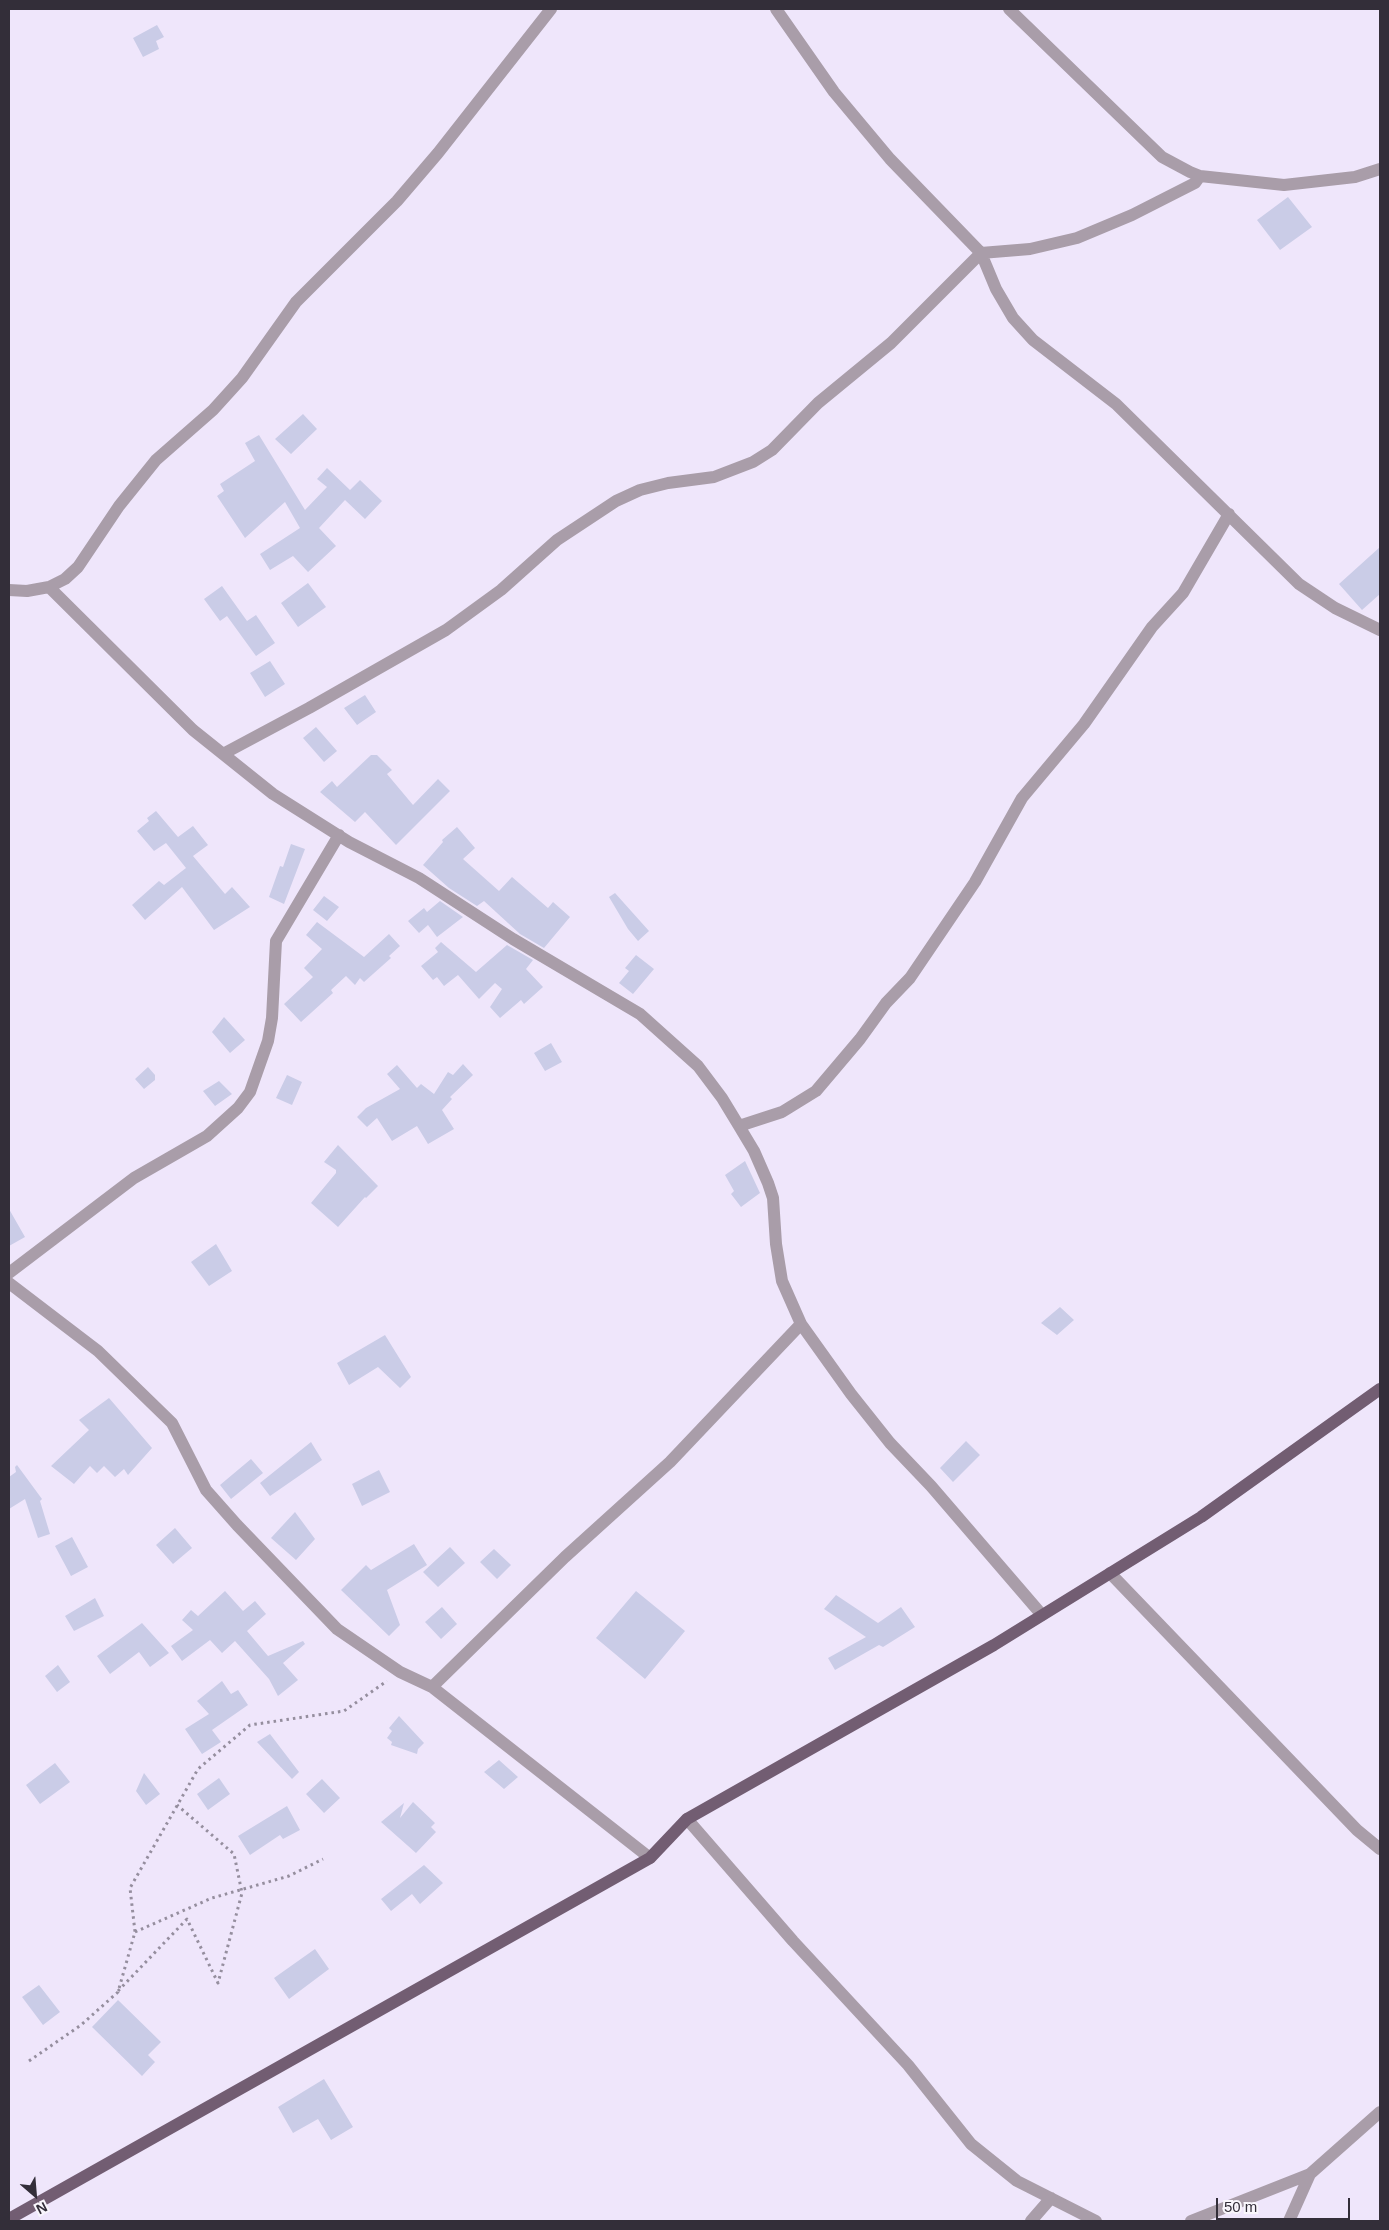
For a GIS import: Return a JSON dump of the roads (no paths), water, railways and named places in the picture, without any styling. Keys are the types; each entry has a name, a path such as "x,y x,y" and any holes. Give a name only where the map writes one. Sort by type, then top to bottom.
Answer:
{"main road":[{"path":"9,2219 650,1858 687,1819 994,1645 1201,1517 1380,1389"}],"street":[{"path":"9,590 27,591 49,587 65,579 78,567 119,506 156,460 212,410 242,378 296,302 397,201 438,153 551,9"},
{"path":"776,9 840,99 890,159 981,253 996,290 1008,311 1033,340 1116,404 1299,584 1335,608 1380,630"},
{"path":"1010,9 1162,157 1200,176 1284,185 1355,177 1380,170"},
{"path":"222,754 309,708 446,630 501,590 557,540 616,501 640,490 668,483 714,477 753,462 772,450 818,403 891,342 981,253 1030,249 1077,238 1195,183 1200,176"},
{"path":"738,1126 782,1112 816,1091 860,1039 886,1003 910,978 975,882 1022,798 1071,742 1152,627 1183,593 1229,514"},
{"path":"49,587 193,730 273,794 339,835 419,878 513,939 640,1014 698,1066 722,1098 754,1152 773,1198 776,1244 782,1281 801,1324 851,1394 890,1443 932,1486 1042,1615"},
{"path":"9,1273 134,1178 207,1136 238,1108 250,1092 268,1041 272,1018 276,941 339,835"},
{"path":"9,1283 98,1352 172,1423 206,1490 337,1629 400,1672 432,1687 650,1858"},
{"path":"432,1687 565,1557 670,1462 801,1324"},
{"path":"1110,1573 1357,1830 1380,1849"},
{"path":"687,1819 793,1941 908,2065 970,2144 1017,2181 1096,2221"},
{"path":"1191,2221 1310,2174 1380,2112"},
{"path":"1288,2221 1310,2174"},
{"path":"1031,2221 1051,2198"}]}
